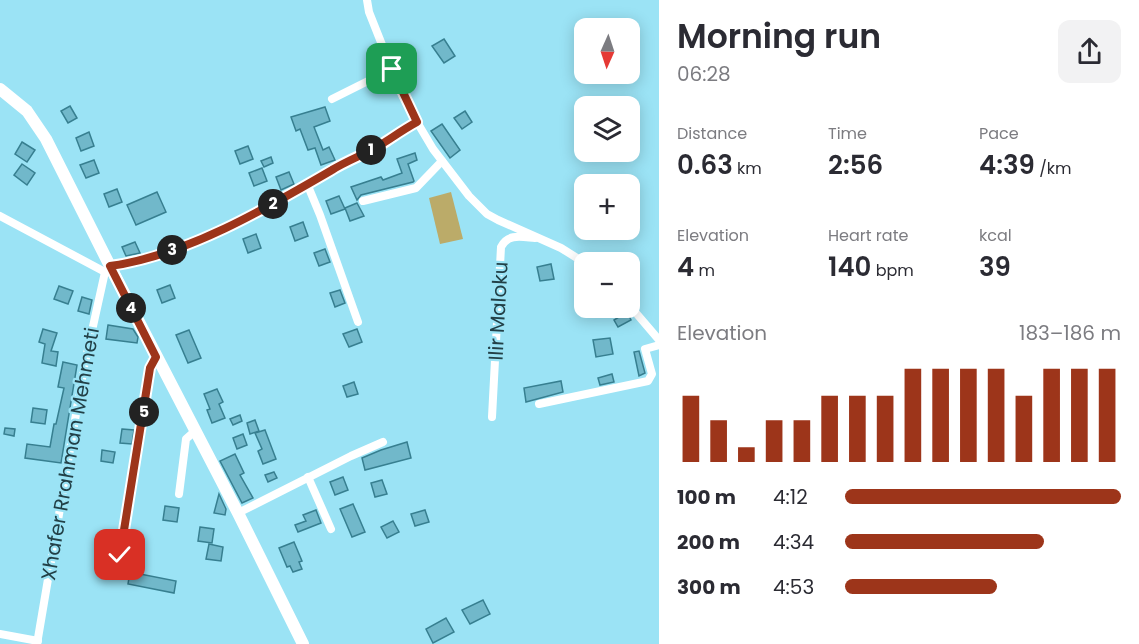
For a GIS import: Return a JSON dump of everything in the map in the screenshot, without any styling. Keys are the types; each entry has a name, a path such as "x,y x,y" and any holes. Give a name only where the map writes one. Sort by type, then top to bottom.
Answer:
{"main road":[{"path":"0,89 27,111 41,129 107,269 238,513 303,644"}],"street":[{"name":"Ilir Maloku","path":"367,0 369,12 392,69 417,122 442,161 469,196 488,214 574,255"},
{"path":"332,99 392,69"},
{"path":"0,216 107,269 189,244 308,186 333,169 382,144 417,122"},
{"path":"363,201 416,188 442,161"},
{"path":"308,186 358,322"},
{"name":"Ilir Maloku","path":"492,417 501,247 510,237 539,238"},
{"name":"Xhafer Rrahman Mehmeti","path":"38,642 84,367 107,269"},
{"path":"640,318 659,340"},
{"path":"539,404 648,381 652,374 645,349 659,345"},
{"path":"120,555 150,368 156,357"},
{"path":"179,494 186,439 195,431"},
{"path":"238,513 383,442"},
{"path":"308,477 331,529"},
{"path":"0,634 38,642"}],"shaded area":[{"path":"451,192 463,239 440,244 429,198"}],"building":[{"path":"444,39 455,56 444,63 432,46"},
{"path":"70,106 77,118 68,123 61,111"},
{"path":"325,107 330,121 314,127 323,150 329,147 335,160 321,165 315,148 308,150 300,129 296,131 291,117"},
{"path":"465,111 472,122 462,129 454,118"},
{"path":"442,124 460,150 450,158 431,131"},
{"path":"89,132 94,146 81,151 76,138"},
{"path":"22,142 35,150 27,162 15,154"},
{"path":"248,146 253,159 240,164 235,151"},
{"path":"415,153 417,160 408,164 413,182 361,195 357,200 351,187 402,173 397,159"},
{"path":"271,157 273,163 264,167 261,161"},
{"path":"94,160 99,173 86,178 80,165"},
{"path":"22,164 35,173 27,185 14,175"},
{"path":"262,168 267,181 254,186 249,173"},
{"path":"289,172 294,184 281,190 276,177"},
{"path":"117,189 122,202 109,207 104,194"},
{"path":"157,192 166,212 136,225 127,205"},
{"path":"339,196 345,209 331,214 326,201"},
{"path":"357,203 364,216 350,221 345,208"},
{"path":"303,222 308,236 295,241 290,227"},
{"path":"256,234 261,248 248,253 243,239"},
{"path":"135,242 140,253 126,256 122,247"},
{"path":"325,249 330,262 319,266 314,253"},
{"path":"551,264 554,279 540,281 537,267"},
{"path":"170,285 175,298 162,303 157,290"},
{"path":"59,286 73,291 68,304 54,299"},
{"path":"340,290 345,303 335,307 330,293"},
{"path":"82,297 92,300 89,314 78,311"},
{"path":"630,318 631,320 618,327 614,320"},
{"path":"108,325 133,329 138,337 137,343 106,339"},
{"path":"43,329 57,333 51,351 58,352 56,366 42,363 45,344 39,342"},
{"path":"357,329 362,342 349,347 343,334"},
{"path":"189,330 201,358 188,363 176,335"},
{"path":"610,338 613,354 596,357 593,340"},
{"path":"639,351 645,373 639,376 634,352"},
{"path":"63,362 77,365 61,463 25,458 27,444 50,447 64,388 58,387"},
{"path":"612,374 614,382 600,385 598,378"},
{"path":"561,381 563,392 526,402 524,388"},
{"path":"354,382 358,394 347,397 343,386"},
{"path":"217,389 223,402 219,404 225,418 212,423 204,394"},
{"path":"33,408 47,410 45,424 31,422"},
{"path":"240,415 242,421 233,425 230,419"},
{"path":"255,420 259,431 250,434 247,423"},
{"path":"5,428 15,429 14,436 4,434"},
{"path":"122,429 134,430 132,444 120,443"},
{"path":"265,430 276,459 263,464 258,451 262,449 255,433"},
{"path":"243,434 247,445 237,449 233,438"},
{"path":"407,442 411,458 365,470 362,458"},
{"path":"102,450 115,452 113,463 101,461"},
{"path":"235,454 244,473 240,475 253,498 242,503 220,461"},
{"path":"274,472 277,478 268,482 265,475"},
{"path":"343,477 348,490 335,495 330,482"},
{"path":"382,480 387,494 375,497 371,483"},
{"path":"219,494 226,509 225,515 214,513"},
{"path":"353,504 365,532 352,537 340,509"},
{"path":"165,506 179,508 177,522 163,520"},
{"path":"316,510 321,523 298,532 295,525 306,521 303,515"},
{"path":"425,510 429,522 415,526 411,514"},
{"path":"393,521 399,532 387,538 381,527"},
{"path":"200,527 214,529 212,543 198,541"},
{"path":"294,542 302,561 299,562 302,569 293,572 290,566 287,567 279,548"},
{"path":"209,544 223,547 221,561 206,559"},
{"path":"130,572 176,581 174,593 128,584"},
{"path":"483,600 490,614 470,624 462,610"},
{"path":"446,618 454,632 433,643 426,629"}],"route":[{"path":"120,555 150,368 156,357 110,266 131,263 189,244 214,233 308,186 333,169 382,144 417,122 402,95 392,69"}]}
